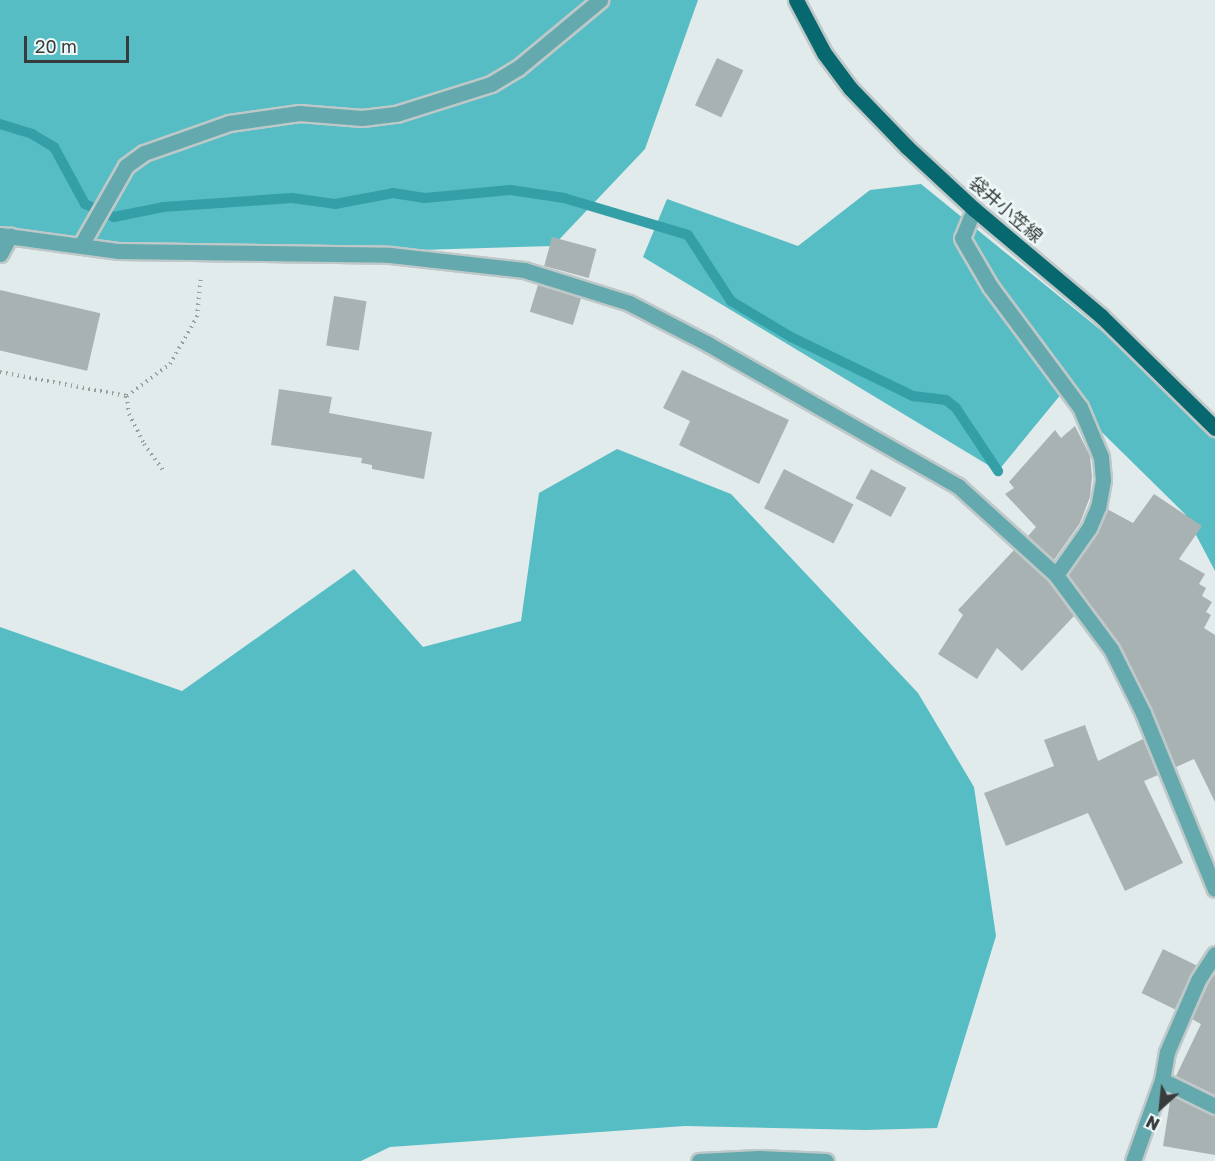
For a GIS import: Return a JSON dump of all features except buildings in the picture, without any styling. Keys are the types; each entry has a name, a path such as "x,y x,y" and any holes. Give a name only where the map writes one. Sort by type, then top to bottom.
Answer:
{"main road":[{"name":"袋井小笠線","path":"796,0 824,53 850,88 907,147 974,209 1101,316 1215,428"}],"street":[{"path":"81,245 126,166 144,153 229,123 299,113 362,118 396,114 491,84 518,68 600,0"},
{"path":"974,209 962,238 990,286 1080,407 1101,457 1102,480 1098,507 1089,528 1056,575"},
{"path":"0,254 5,235 119,251 390,255 524,270 629,303 708,344 958,486 1056,575 1111,649 1143,713 1215,889"},
{"path":"1133,1161 1162,1080 1167,1052 1198,980 1215,954"},
{"path":"1162,1080 1215,1106"},
{"path":"699,1161 759,1158 826,1161"}],"path":[{"path":"0,372 127,396 170,364 197,318 203,252"},
{"path":"127,396 129,414 144,444 165,474"}],"shaded area":[{"path":"0,0 698,0 645,149 553,246 158,258 0,236"},
{"path":"921,184 1215,423 1215,571 1185,514 1062,393 998,471 643,257 667,199 798,246 870,190"},
{"path":"617,449 731,494 918,693 974,787 996,936 937,1128 865,1130 685,1126 390,1147 361,1161 0,1161 0,627 182,691 354,569 423,647 521,621 539,493"}],"waterway":[{"path":"0,124 32,134 54,147 85,204 114,217 163,207 292,198 335,204 393,193 425,198 510,190 564,198 688,235 731,301 791,337 913,396 946,400 956,408 998,471"}]}
